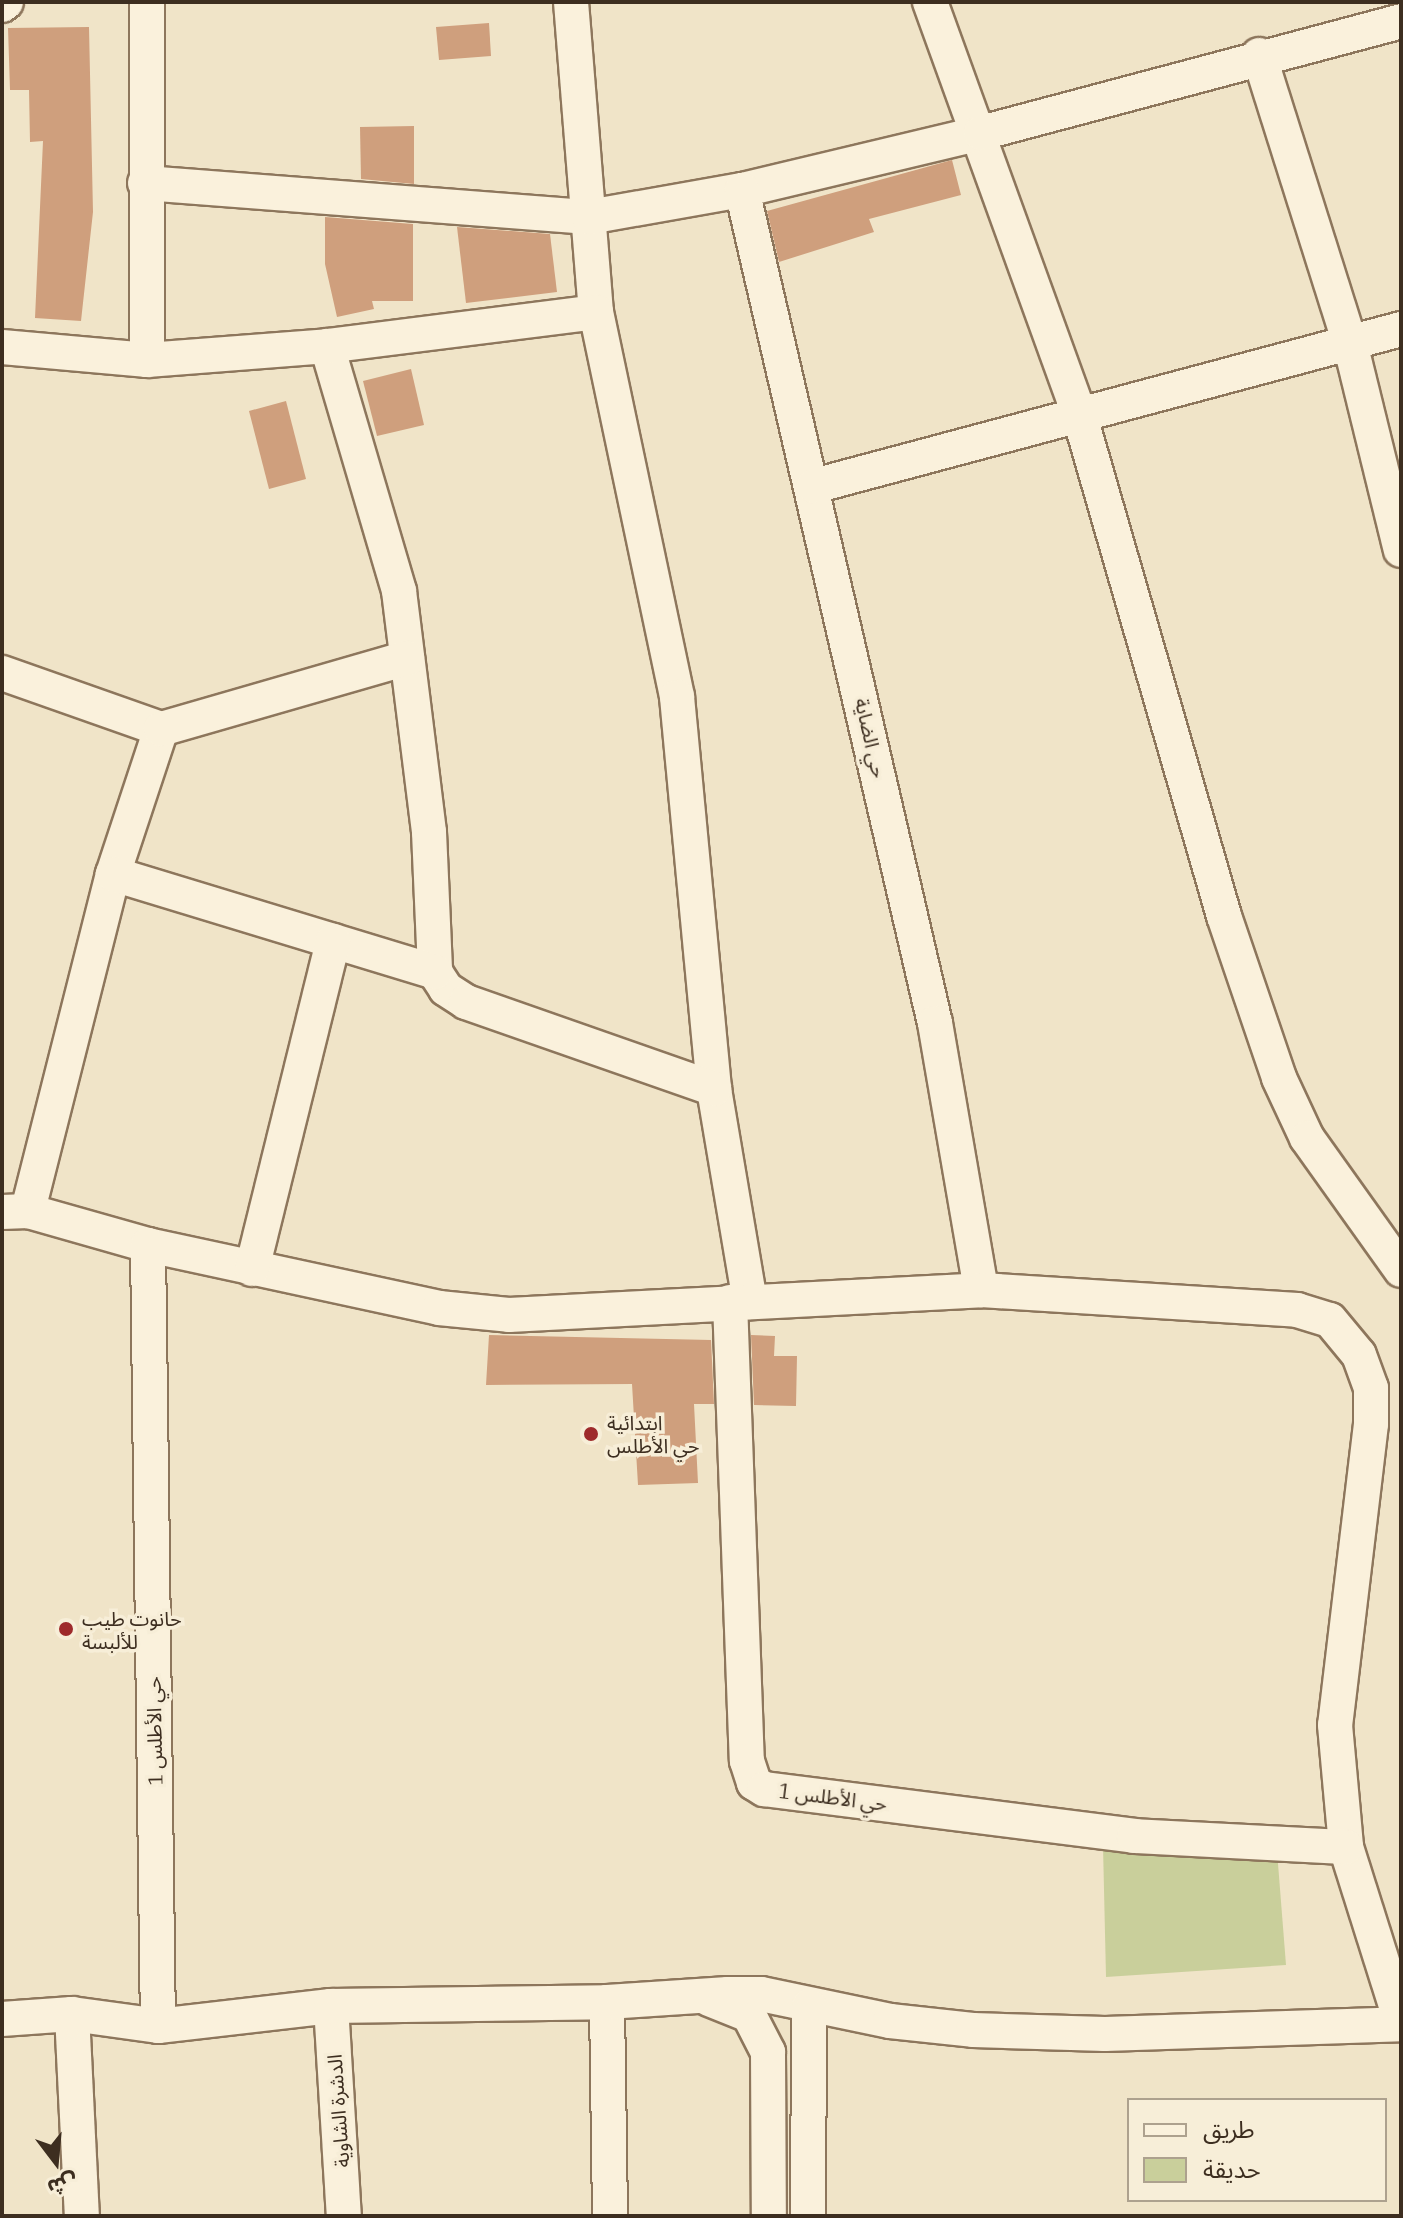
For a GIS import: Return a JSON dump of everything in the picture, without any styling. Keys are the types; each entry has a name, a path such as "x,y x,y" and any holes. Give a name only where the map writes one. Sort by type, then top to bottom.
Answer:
{"street":[{"path":"147,2 147,360"},
{"path":"571,2 596,312 677,697 714,1089 740,1302"},
{"path":"930,2 981,133 1080,417 1224,916 1279,1078 1307,1138 1401,1270"},
{"path":"145,183 589,217 742,190 981,133 1259,55 1401,21"},
{"path":"1259,55 1350,343 1401,550"},
{"name":"حي الضاية","path":"742,190 814,486 935,1023 981,1290"},
{"path":"2,347 147,360 327,346 596,312"},
{"path":"814,486 1401,329"},
{"path":"327,346 399,591 429,832 435,972 446,989 466,1002 714,1089"},
{"path":"2,673 161,729 407,658"},
{"path":"2,2019 72,2014 158,2026 331,2006 607,2002 761,1994 809,2006 973,2030 1105,2034 1401,2022 1346,1847 1335,1725 1371,1424 1371,1388 1359,1355 1330,1320 1297,1310 981,1290 509,1315 439,1308 252,1269 15,1211 113,874 161,729"},
{"path":"113,874 435,972"},
{"path":"252,1269 333,941"},
{"name":"حي الأطلس 1","path":"148,1245 158,2026"},
{"name":"حي الأطلس 1","path":"740,1302 747,1761 754,1783 764,1789 1134,1836 1346,1847"},
{"path":"701,1996 749,2015 768,2052 769,2216"},
{"path":"607,2002 610,2216"},
{"name":"الدشرة الشاوية","path":"331,2006 344,2216"},
{"path":"808,2216 809,2006"},
{"path":"72,2014 82,2216"}],"green space":[{"path":"1103,1846 1277,1851 1286,1965 1106,1977"}],"building":[{"path":"489,23 491,56 439,60 436,27"},
{"path":"89,27 93,212 81,321 35,318 43,141 30,142 29,90 10,90 8,28"},
{"path":"414,126 414,184 361,179 360,127"},
{"path":"952,160 961,195 869,219 874,232 779,262 767,211"},
{"path":"325,217 413,224 413,301 372,301 374,309 337,317 325,264"},
{"path":"457,227 550,234 557,292 466,303"},
{"path":"411,369 424,425 377,436 363,381"},
{"path":"286,401 306,479 269,489 249,411"},
{"path":"489,1335 711,1340 714,1404 694,1404 698,1483 638,1485 632,1384 486,1385"},
{"path":"751,1335 775,1336 774,1356 797,1356 796,1406 754,1405"}],"place":[{"name":"ابتدائية حي الأطلس","path":"591,1434"},
{"name":"حانوت طيب للألبسة","path":"66,1629"}]}
